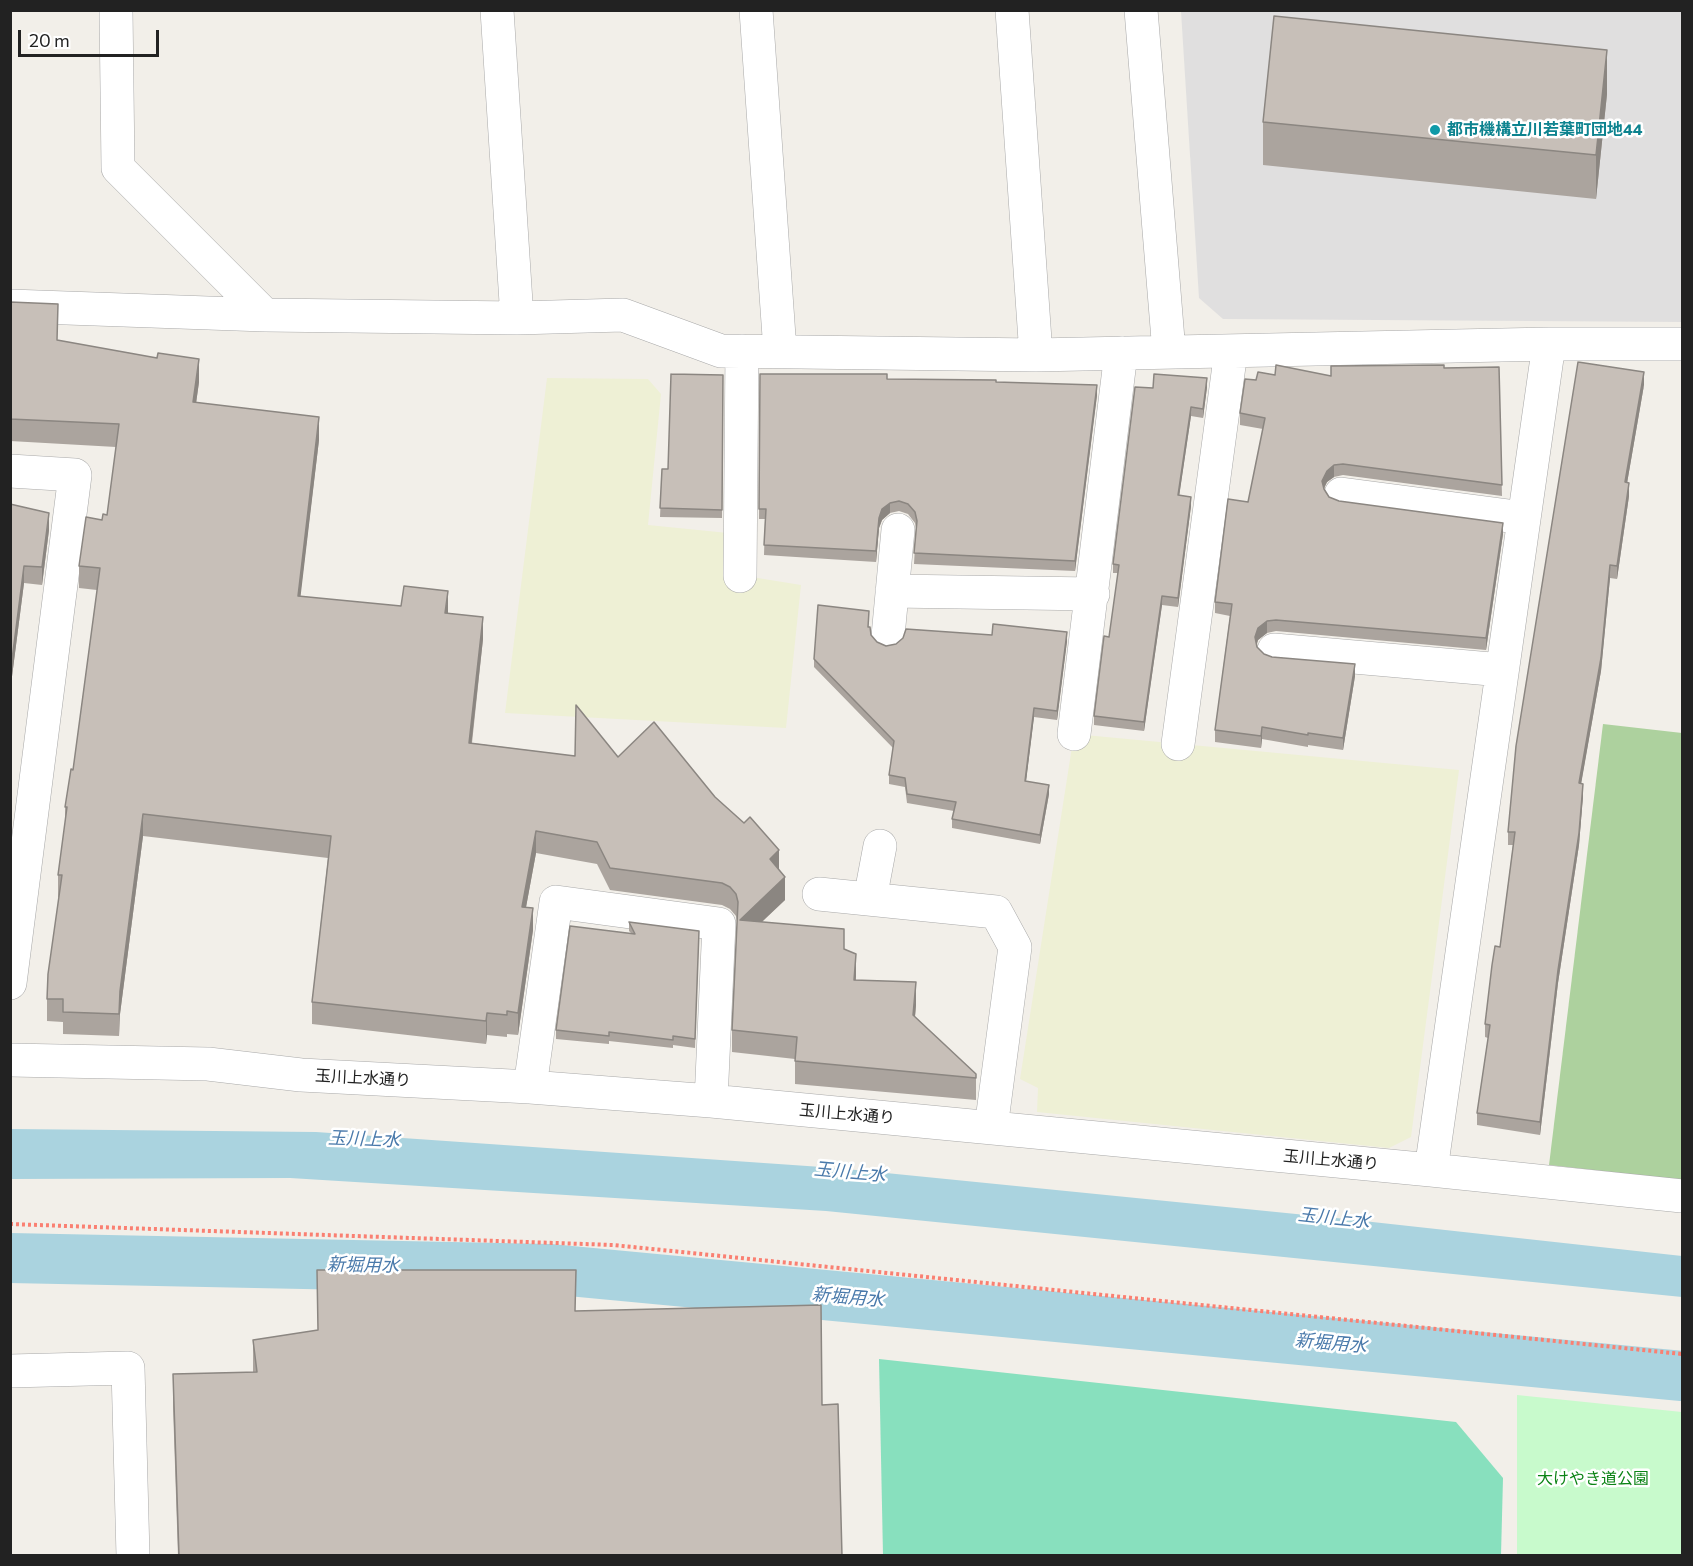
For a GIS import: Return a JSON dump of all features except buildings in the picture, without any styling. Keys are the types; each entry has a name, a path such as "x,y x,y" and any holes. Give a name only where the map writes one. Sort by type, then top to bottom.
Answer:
{"street":[{"path":"116,10 118,168 265,315"},
{"path":"497,10 517,318"},
{"path":"756,10 780,351"},
{"path":"1012,10 1036,355"},
{"path":"1141,10 1169,352"},
{"path":"10,306 265,315 517,318 623,315 721,351 1036,355 1549,344 1683,344"},
{"path":"1431,1170 1549,344"},
{"path":"740,576 742,351"},
{"path":"1178,744 1231,351"},
{"path":"1074,734 1121,353"},
{"path":"10,471 75,475 10,982"},
{"path":"1341,494 1524,518"},
{"path":"888,636 898,530"},
{"path":"892,591 1093,594"},
{"path":"1275,650 1502,670"},
{"path":"870,899 880,846"},
{"path":"819,894 996,912 1014,947 991,1128"},
{"path":"530,1087 556,902 719,924 711,1101"},
{"name":"玉川上水通り","path":"10,1060 208,1064 301,1075 530,1087 711,1101 1683,1196"},
{"path":"10,1371 128,1368 133,1556"}],"path":[{"path":"10,1224 614,1245 1683,1354"}],"shaded area":[{"path":"1181,11 1682,11 1682,322 1223,319 1199,298"}],"green space":[{"path":"547,378 648,379 661,394 648,525 728,533 727,573 801,585 786,728 505,713"},
{"path":"1603,724 1682,733 1682,1180 1549,1165"},
{"path":"1074,734 1459,770 1411,1137 1389,1148 1037,1112 1038,1088 1020,1079"},
{"path":"879,1359 1456,1422 1503,1478 1501,1555 883,1555"},
{"name":"大けやき道公園","path":"1517,1395 1682,1412 1682,1555 1517,1555"}],"water":[{"name":"玉川上水","path":"11,1129 316,1132 836,1168 1336,1218 1682,1256 1682,1297 826,1211 290,1178 11,1179"}],"waterway":[{"name":"新堀用水","path":"10,1258 549,1269 1682,1376"}],"place":[{"name":"都市機構立川若葉町団地44","path":"1435,130"}]}
